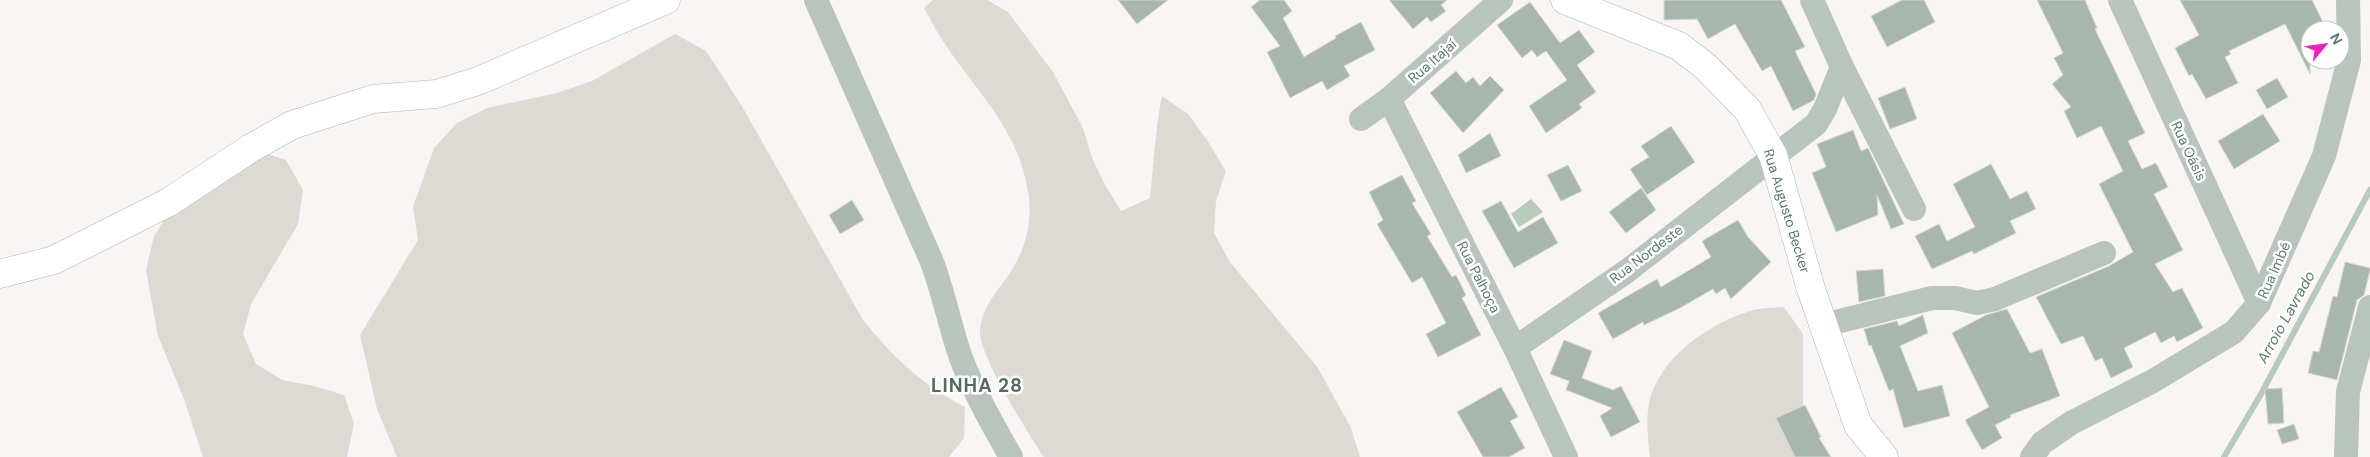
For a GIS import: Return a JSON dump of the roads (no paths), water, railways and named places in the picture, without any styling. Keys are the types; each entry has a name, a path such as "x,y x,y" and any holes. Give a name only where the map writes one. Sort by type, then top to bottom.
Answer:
{"street":[{"path":"0,274 54,260 169,202 251,148 292,125 372,99 436,94 478,81 666,0"},
{"path":"816,0 932,262 944,293 960,355 970,381 1011,457"},
{"name":"Rua Itajaí","path":"1361,119 1390,98 1501,0"},
{"name":"Rua Augusto Becker","path":"1566,0 1679,46 1706,67 1747,110 1774,155 1811,289 1858,425 1884,457"},
{"path":"1812,0 1842,67 1914,209"},
{"name":"Rua Oásis","path":"2120,0 2259,303"},
{"name":"Rua Imbé","path":"2032,457 2042,443 2071,423 2153,381 2234,332 2259,303 2327,147 2349,60 2348,0"},
{"name":"Rua Nordeste","path":"1515,348 1627,271 1816,124 1825,110 1842,67"},
{"name":"Rua Palhoça","path":"1390,98 1515,348 1566,457"},
{"path":"1824,324 1932,298 1955,298 1977,302 1995,299 2104,253"},
{"path":"2346,457 2348,392 2370,307"}],"waterway":[{"name":"Arroio Lavrado","path":"2224,457 2261,394 2370,190"}],"district":[{"name":"LINHA 28","path":"977,385"}]}
